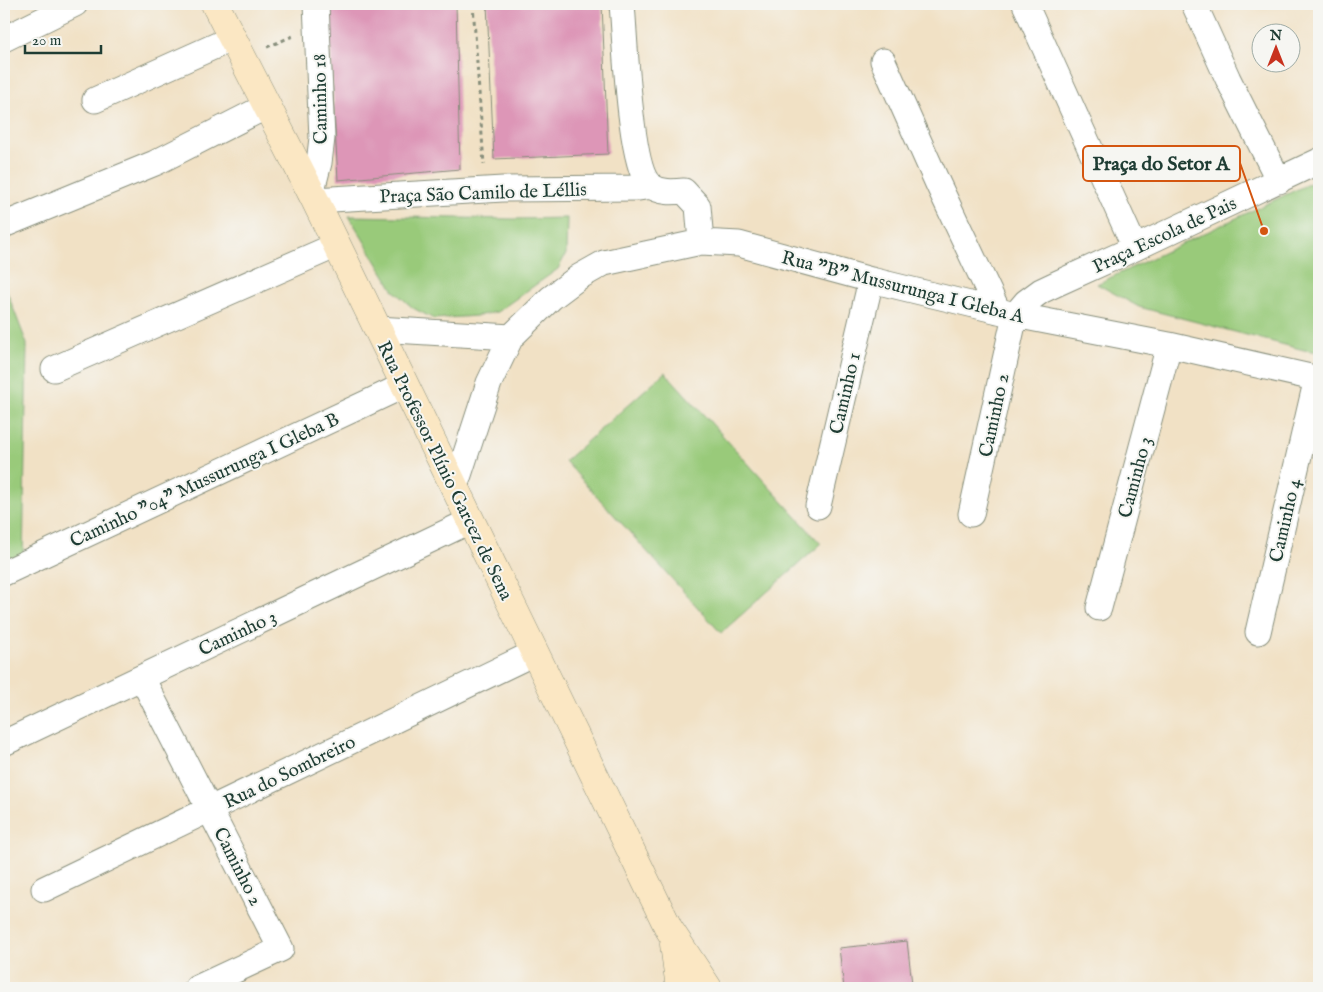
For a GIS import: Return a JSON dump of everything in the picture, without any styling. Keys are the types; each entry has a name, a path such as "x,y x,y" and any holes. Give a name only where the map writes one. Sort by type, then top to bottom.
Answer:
{"main road":[{"name":"Rua Professor Plínio Garcez de Sena","path":"215,4 337,245 534,653 674,937 708,988"},
{"name":"Rua Professor Plínio Garcez de Sena","path":"674,937 680,988"}],"street":[{"path":"4,39 76,4"},
{"path":"622,4 636,148 639,164 646,181 652,186"},
{"path":"1025,4 1136,248"},
{"path":"1194,4 1228,79 1279,181"},
{"name":"Caminho 18","path":"313,197 322,138 316,15"},
{"path":"95,100 238,48"},
{"path":"883,61 938,184 1006,313"},
{"path":"6,224 154,163 267,106"},
{"name":"Praça Escola de Pais","path":"1006,313 1041,291 1319,161"},
{"name":"Praça São Camilo de Léllis","path":"313,197 544,188 639,188 652,186 666,192 684,191 698,206 701,242"},
{"name":"Rua \"B\" Mussurunga I Gleba A","path":"455,487 489,382 511,337 551,298 579,277 604,263 701,242 738,244 871,280 1006,313 1169,345 1318,378"},
{"path":"54,370 337,245"},
{"name":"Caminho 1","path":"818,506 871,280"},
{"name":"Caminho 2","path":"971,514 1006,313"},
{"path":"377,328 511,337"},
{"name":"Caminho 3","path":"1099,608 1169,345"},
{"name":"Caminho 4","path":"1258,632 1318,378"},
{"name":"Caminho \"04\" Mussurunga I Gleba B","path":"4,573 404,385"},
{"name":"Caminho 3","path":"4,743 470,521"},
{"name":"Rua do Sombreiro","path":"44,889 534,653"},
{"name":"Caminho 2","path":"142,678 281,949 197,988"}],"path":[{"path":"473,4 484,164 484,191"},
{"path":"238,48 316,15"}],"green space":[{"path":"1319,179 1319,352 1304,350 1139,307 1097,284"},
{"path":"349,216 567,218 566,254 558,269 497,312 476,316 434,319 413,308 394,291"},
{"path":"4,284 27,344 23,564 4,573"},
{"path":"665,372 821,544 721,633 565,461"}],"building":[{"path":"328,4 456,4 460,169 338,180"},
{"path":"487,4 602,4 608,154 494,159"},
{"path":"907,941 912,984 872,988 844,988 839,948"}],"place":[{"name":"Praça do Setor A","path":"1264,231"}]}
